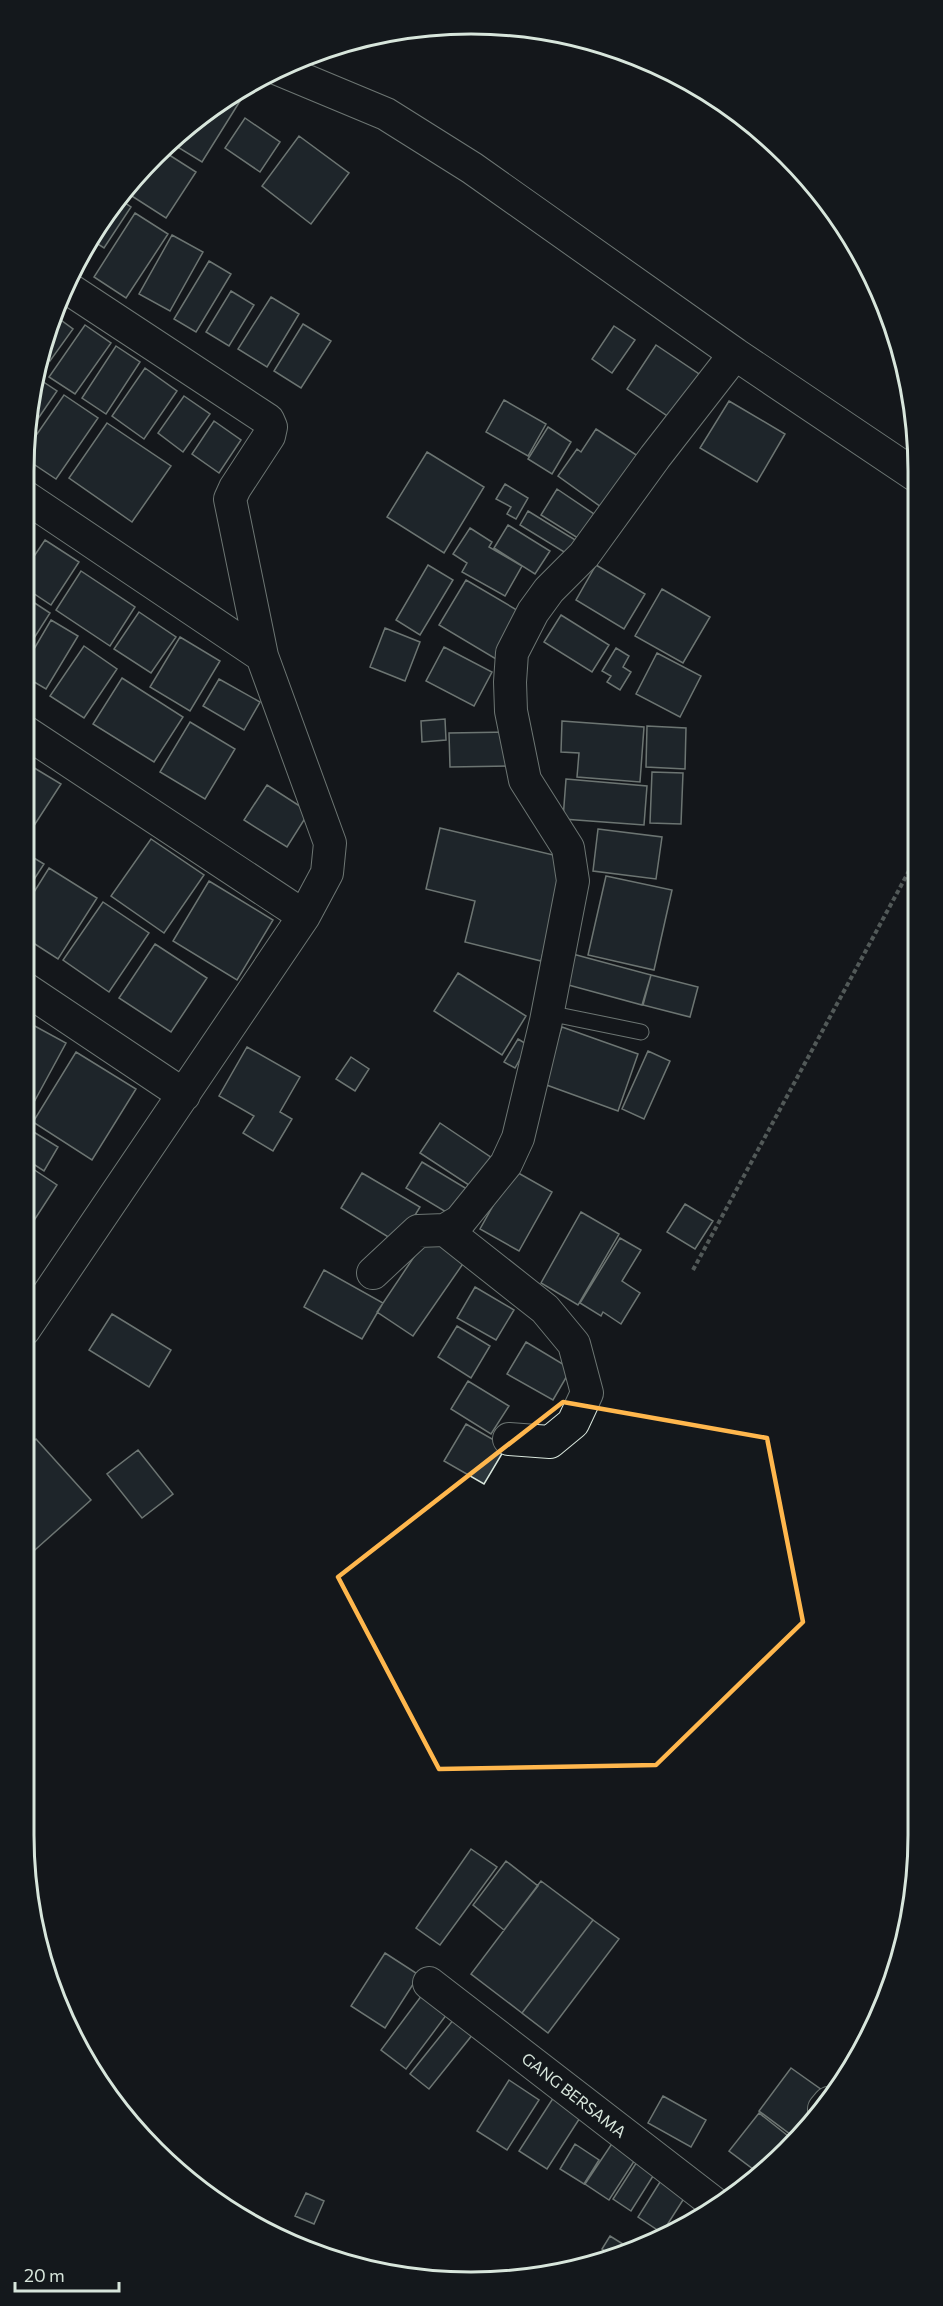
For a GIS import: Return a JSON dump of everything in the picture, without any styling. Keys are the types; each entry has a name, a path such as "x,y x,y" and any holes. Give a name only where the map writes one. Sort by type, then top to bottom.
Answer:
{"street":[{"path":"291,74 386,114 472,168 735,354 908,470"},
{"path":"34,1311 184,1095 304,916 327,873 330,843 262,656 230,499 269,436 271,427 268,420 74,292"},
{"path":"373,1273 418,1230 445,1230 460,1221 506,1164 518,1138 548,1013 573,881 568,848 525,780 512,711 510,682 512,652 533,612 549,591 584,555 655,457 735,354"},
{"path":"34,503 262,656"},
{"path":"34,738 304,916"},
{"path":"34,995 184,1095"},
{"path":"445,1230 545,1309 574,1344 579,1359 587,1394 573,1424 550,1442 509,1439"},
{"name":"GANG BERSAMA","path":"429,1983 710,2200"}],"lane":[{"path":"548,1013 641,1032"}],"path":[{"path":"693,1270 908,873"}],"highlighted area":[{"path":"563,1402 767,1438 803,1622 656,1765 439,1769 338,1577"}],"building":[{"path":"240,101 202,162 178,147 205,125"},
{"path":"245,118 280,142 260,172 225,148"},
{"path":"299,136 349,173 311,224 262,186"},
{"path":"170,155 196,172 166,218 132,196"},
{"path":"126,204 131,207 104,248 98,244"},
{"path":"135,213 168,234 126,298 94,277"},
{"path":"172,235 203,252 170,311 139,294"},
{"path":"209,261 231,274 196,332 174,319"},
{"path":"231,291 254,305 229,346 206,332"},
{"path":"271,297 299,314 267,367 238,349"},
{"path":"62,321 73,329 50,361 49,358"},
{"path":"303,324 331,341 301,388 274,371"},
{"path":"85,325 111,343 75,394 49,377"},
{"path":"614,326 635,340 612,373 592,359"},
{"path":"656,345 708,380 678,423 627,389"},
{"path":"116,346 140,362 106,414 82,398"},
{"path":"145,368 177,391 144,439 112,416"},
{"path":"44,382 57,391 37,420"},
{"path":"64,395 98,418 56,479 34,465 36,436"},
{"path":"184,396 210,414 183,452 158,433"},
{"path":"504,400 546,424 528,456 486,432"},
{"path":"729,401 785,434 757,482 700,448"},
{"path":"214,421 241,440 219,473 192,454"},
{"path":"107,423 171,466 132,522 69,478"},
{"path":"548,427 571,442 552,474 528,459"},
{"path":"596,429 638,456 608,512 558,476 577,449 581,452"},
{"path":"427,452 484,487 444,553 387,517"},
{"path":"505,484 528,498 516,519 507,514 511,507 496,499"},
{"path":"557,489 597,516 581,540 541,515"},
{"path":"528,511 577,541 569,555 520,525"},
{"path":"508,525 550,551 535,574 494,548"},
{"path":"470,528 492,542 489,547 522,566 505,596 462,572 467,563 453,554"},
{"path":"45,540 79,562 51,605 34,594 34,556"},
{"path":"428,565 453,580 420,635 396,620"},
{"path":"596,565 645,594 624,629 576,600"},
{"path":"81,571 135,607 110,646 56,610"},
{"path":"466,580 527,616 501,662 439,625"},
{"path":"662,589 710,617 683,663 635,636"},
{"path":"34,603 50,613 34,638"},
{"path":"139,612 176,637 151,673 114,649"},
{"path":"561,615 609,645 592,672 544,642"},
{"path":"51,620 78,636 46,689 34,682 34,649"},
{"path":"385,628 420,642 405,681 370,667"},
{"path":"180,637 220,661 190,711 150,687"},
{"path":"84,646 117,669 84,718 50,696"},
{"path":"444,647 492,672 474,706 426,681"},
{"path":"616,648 629,656 623,667 631,672 620,690 607,682 611,676 602,671"},
{"path":"657,653 701,676 680,717 636,694"},
{"path":"122,678 183,717 154,762 93,724"},
{"path":"219,679 260,702 244,730 203,706"},
{"path":"445,719 446,740 422,742 421,721"},
{"path":"562,721 644,727 640,782 577,777 579,753 561,752"},
{"path":"190,722 235,749 205,799 160,772"},
{"path":"647,726 686,728 685,769 646,767"},
{"path":"513,732 514,766 450,767 449,733"},
{"path":"34,768 61,784 34,826"},
{"path":"652,772 683,773 681,824 650,823"},
{"path":"566,779 647,786 644,825 563,819"},
{"path":"267,785 309,812 287,847 244,820"},
{"path":"440,828 566,858 541,961 465,942 475,901 426,889"},
{"path":"598,829 662,837 656,879 593,871"},
{"path":"151,839 204,875 164,933 111,896"},
{"path":"34,858 44,864 34,880"},
{"path":"49,868 97,898 58,959 34,943 34,892"},
{"path":"606,876 672,890 654,970 588,955"},
{"path":"209,881 273,920 237,980 173,941"},
{"path":"103,902 149,933 109,992 63,960"},
{"path":"155,944 207,978 171,1032 119,998"},
{"path":"569,953 651,975 642,1005 561,983"},
{"path":"458,973 526,1016 502,1055 434,1011"},
{"path":"651,975 698,987 690,1017 643,1005"},
{"path":"34,1026 66,1043 34,1102"},
{"path":"562,1027 638,1054 618,1111 541,1083"},
{"path":"518,1039 528,1045 515,1068 504,1062"},
{"path":"247,1047 300,1077 280,1112 292,1119 273,1151 243,1133 254,1116 219,1096"},
{"path":"648,1051 670,1061 644,1119 622,1109"},
{"path":"76,1052 136,1089 92,1160 34,1123"},
{"path":"351,1057 369,1069 355,1091 336,1079"},
{"path":"440,1123 501,1164 481,1193 420,1153"},
{"path":"34,1132 58,1147 44,1171 34,1164"},
{"path":"422,1162 472,1192 456,1218 406,1188"},
{"path":"34,1170 57,1185 34,1221"},
{"path":"513,1170 552,1192 519,1251 480,1229"},
{"path":"362,1173 420,1207 398,1243 341,1208"},
{"path":"685,1204 713,1221 695,1249 667,1232"},
{"path":"581,1212 619,1234 578,1305 541,1283"},
{"path":"432,1230 469,1255 413,1336 377,1312"},
{"path":"620,1238 641,1250 622,1281 640,1293 621,1324 603,1312 601,1316 580,1303"},
{"path":"324,1270 383,1303 362,1339 304,1307"},
{"path":"475,1287 514,1310 496,1340 457,1318"},
{"path":"112,1314 171,1350 149,1387 89,1350"},
{"path":"457,1326 490,1346 471,1378 438,1357"},
{"path":"526,1342 571,1369 553,1400 507,1374"},
{"path":"468,1381 509,1406 491,1434 451,1409"},
{"path":"466,1424 506,1447 484,1484 444,1461"},
{"path":"36,1439 91,1500 34,1551 34,1441"},
{"path":"138,1450 173,1494 142,1518 107,1474"},
{"path":"471,1849 497,1867 440,1945 416,1928"},
{"path":"506,1861 538,1886 504,1930 473,1905"},
{"path":"541,1881 593,1920 522,2013 471,1974"},
{"path":"593,1920 619,1939 548,2033 522,2013"},
{"path":"385,1953 419,1975 385,2028 351,2006"},
{"path":"425,1991 450,2010 406,2069 381,2050"},
{"path":"454,2019 473,2034 429,2089 410,2074"},
{"path":"791,2068 825,2092 790,2134 759,2111"},
{"path":"509,2080 539,2100 507,2150 477,2131"},
{"path":"559,2089 587,2107 547,2169 519,2151"},
{"path":"663,2096 706,2120 691,2147 648,2123"},
{"path":"759,2113 788,2136 753,2169 729,2151"},
{"path":"619,2133 642,2149 609,2200 585,2184"},
{"path":"575,2144 599,2160 584,2184 560,2169"},
{"path":"642,2154 660,2165 631,2211 613,2199"},
{"path":"665,2174 690,2189 667,2225 657,2230 638,2217"},
{"path":"306,2193 324,2201 314,2224 295,2216"},
{"path":"610,2236 623,2244 604,2251 602,2249"}]}
